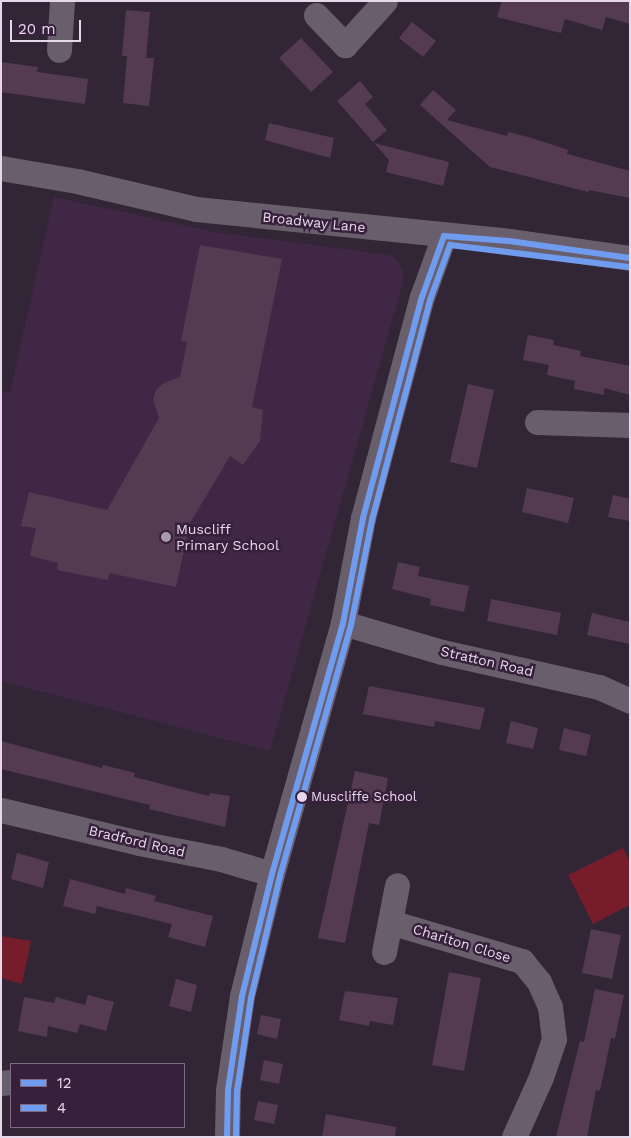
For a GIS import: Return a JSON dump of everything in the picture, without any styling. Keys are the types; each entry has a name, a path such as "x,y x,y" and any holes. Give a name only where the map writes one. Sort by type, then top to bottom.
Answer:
{"street":[{"path":"60,50 62,1"},
{"path":"316,15 345,45 385,1"},
{"name":"Broadway Lane","path":"1,168 77,181 196,209 444,236 510,241 630,258"},
{"path":"227,1137 228,1090 242,996 272,874 343,623 363,518 422,297 444,236"},
{"path":"537,422 630,425"},
{"name":"Stratton Road","path":"343,623 442,652 599,687 630,701"},
{"name":"Bradford Road","path":"1,810 139,844 221,859 272,874"},
{"path":"384,952 397,885"},
{"name":"Charlton Close","path":"390,922 522,961 539,982 550,1007 554,1039 542,1077 514,1137"}],"shaded area":[{"name":"Muscliff Primary School","path":"54,197 214,232 392,256 400,264 404,274 270,751 1,681 1,391 10,392"},
{"path":"623,848 630,862 630,905 593,924 568,875"},
{"path":"1,936 31,941 22,984 1,978"}],"building":[{"path":"502,1 630,1 630,24 606,17 602,30 565,19 561,33 497,17"},
{"path":"126,10 150,12 146,58 154,58 149,106 123,103 127,56 122,56"},
{"path":"412,22 436,41 423,57 399,38"},
{"path":"301,38 333,72 311,92 279,58"},
{"path":"1,62 38,67 37,72 88,79 85,104 1,92"},
{"path":"360,81 373,97 365,104 387,130 373,142 337,101"},
{"path":"433,90 456,110 447,120 507,136 508,132 532,138 568,150 567,154 630,171 630,198 589,190 588,192 490,167 420,105"},
{"path":"269,123 334,138 330,158 265,140"},
{"path":"374,143 449,162 443,186 386,172 389,160"},
{"path":"200,245 282,259 252,407 263,410 260,441 243,465 230,456 190,523 176,587 109,573 108,580 57,570 58,563 30,556 36,528 21,526 29,492 107,510 159,418 153,400 156,390 164,383 180,377 187,342 181,341"},
{"path":"528,335 554,340 553,345 581,351 580,356 630,366 630,395 604,388 604,395 574,389 575,381 547,375 549,365 523,360"},
{"path":"468,384 494,390 477,468 450,462"},
{"path":"527,488 574,498 568,523 522,512"},
{"path":"613,495 630,499 630,521 608,517"},
{"path":"398,562 420,567 418,576 469,586 464,612 430,605 431,599 392,589"},
{"path":"491,599 561,613 557,635 487,621"},
{"path":"592,613 630,622 630,644 587,635"},
{"path":"369,686 485,708 480,730 435,721 434,727 363,714"},
{"path":"511,721 538,728 533,749 506,743"},
{"path":"564,728 591,735 586,756 559,750"},
{"path":"1,741 102,768 103,765 135,773 134,777 209,796 210,793 230,796 225,827 149,809 150,805 1,769"},
{"path":"355,771 388,778 379,825 369,823 345,943 318,938"},
{"path":"17,853 49,862 43,888 11,879"},
{"path":"70,879 125,894 126,888 156,896 154,901 213,916 205,947 168,937 172,924 97,906 95,914 63,906"},
{"path":"591,929 621,935 612,979 582,973"},
{"path":"449,972 481,978 464,1071 432,1065"},
{"path":"176,979 197,985 191,1012 169,1006"},
{"path":"595,989 624,995 615,1039 611,1038 600,1091 596,1090 587,1137 556,1137 580,1041 584,1042"},
{"path":"345,991 398,998 393,1025 370,1021 369,1026 339,1020"},
{"path":"88,995 114,1002 106,1031 80,1024 77,1033 48,1026 47,1037 18,1031 24,997 54,1003 56,997 85,1005"},
{"path":"261,1015 281,1019 277,1039 257,1034"},
{"path":"264,1060 283,1064 279,1084 260,1080"},
{"path":"258,1101 278,1105 274,1124 254,1120"},
{"path":"326,1114 396,1127 395,1137 322,1137"}],"transit line":[{"name":"12","path":"444,236 509,241 630,258"},
{"name":"12","path":"227,1137 228,1090 242,996 272,874 343,623 363,518 422,297 444,236"},
{"name":"4","path":"236,1137 237,1091 251,998 280,876 351,625 372,520 430,300 450,245 629,267"}],"place":[{"name":"Muscliff Primary School","path":"166,537"},
{"name":"Muscliffe School","path":"302,797"}]}
